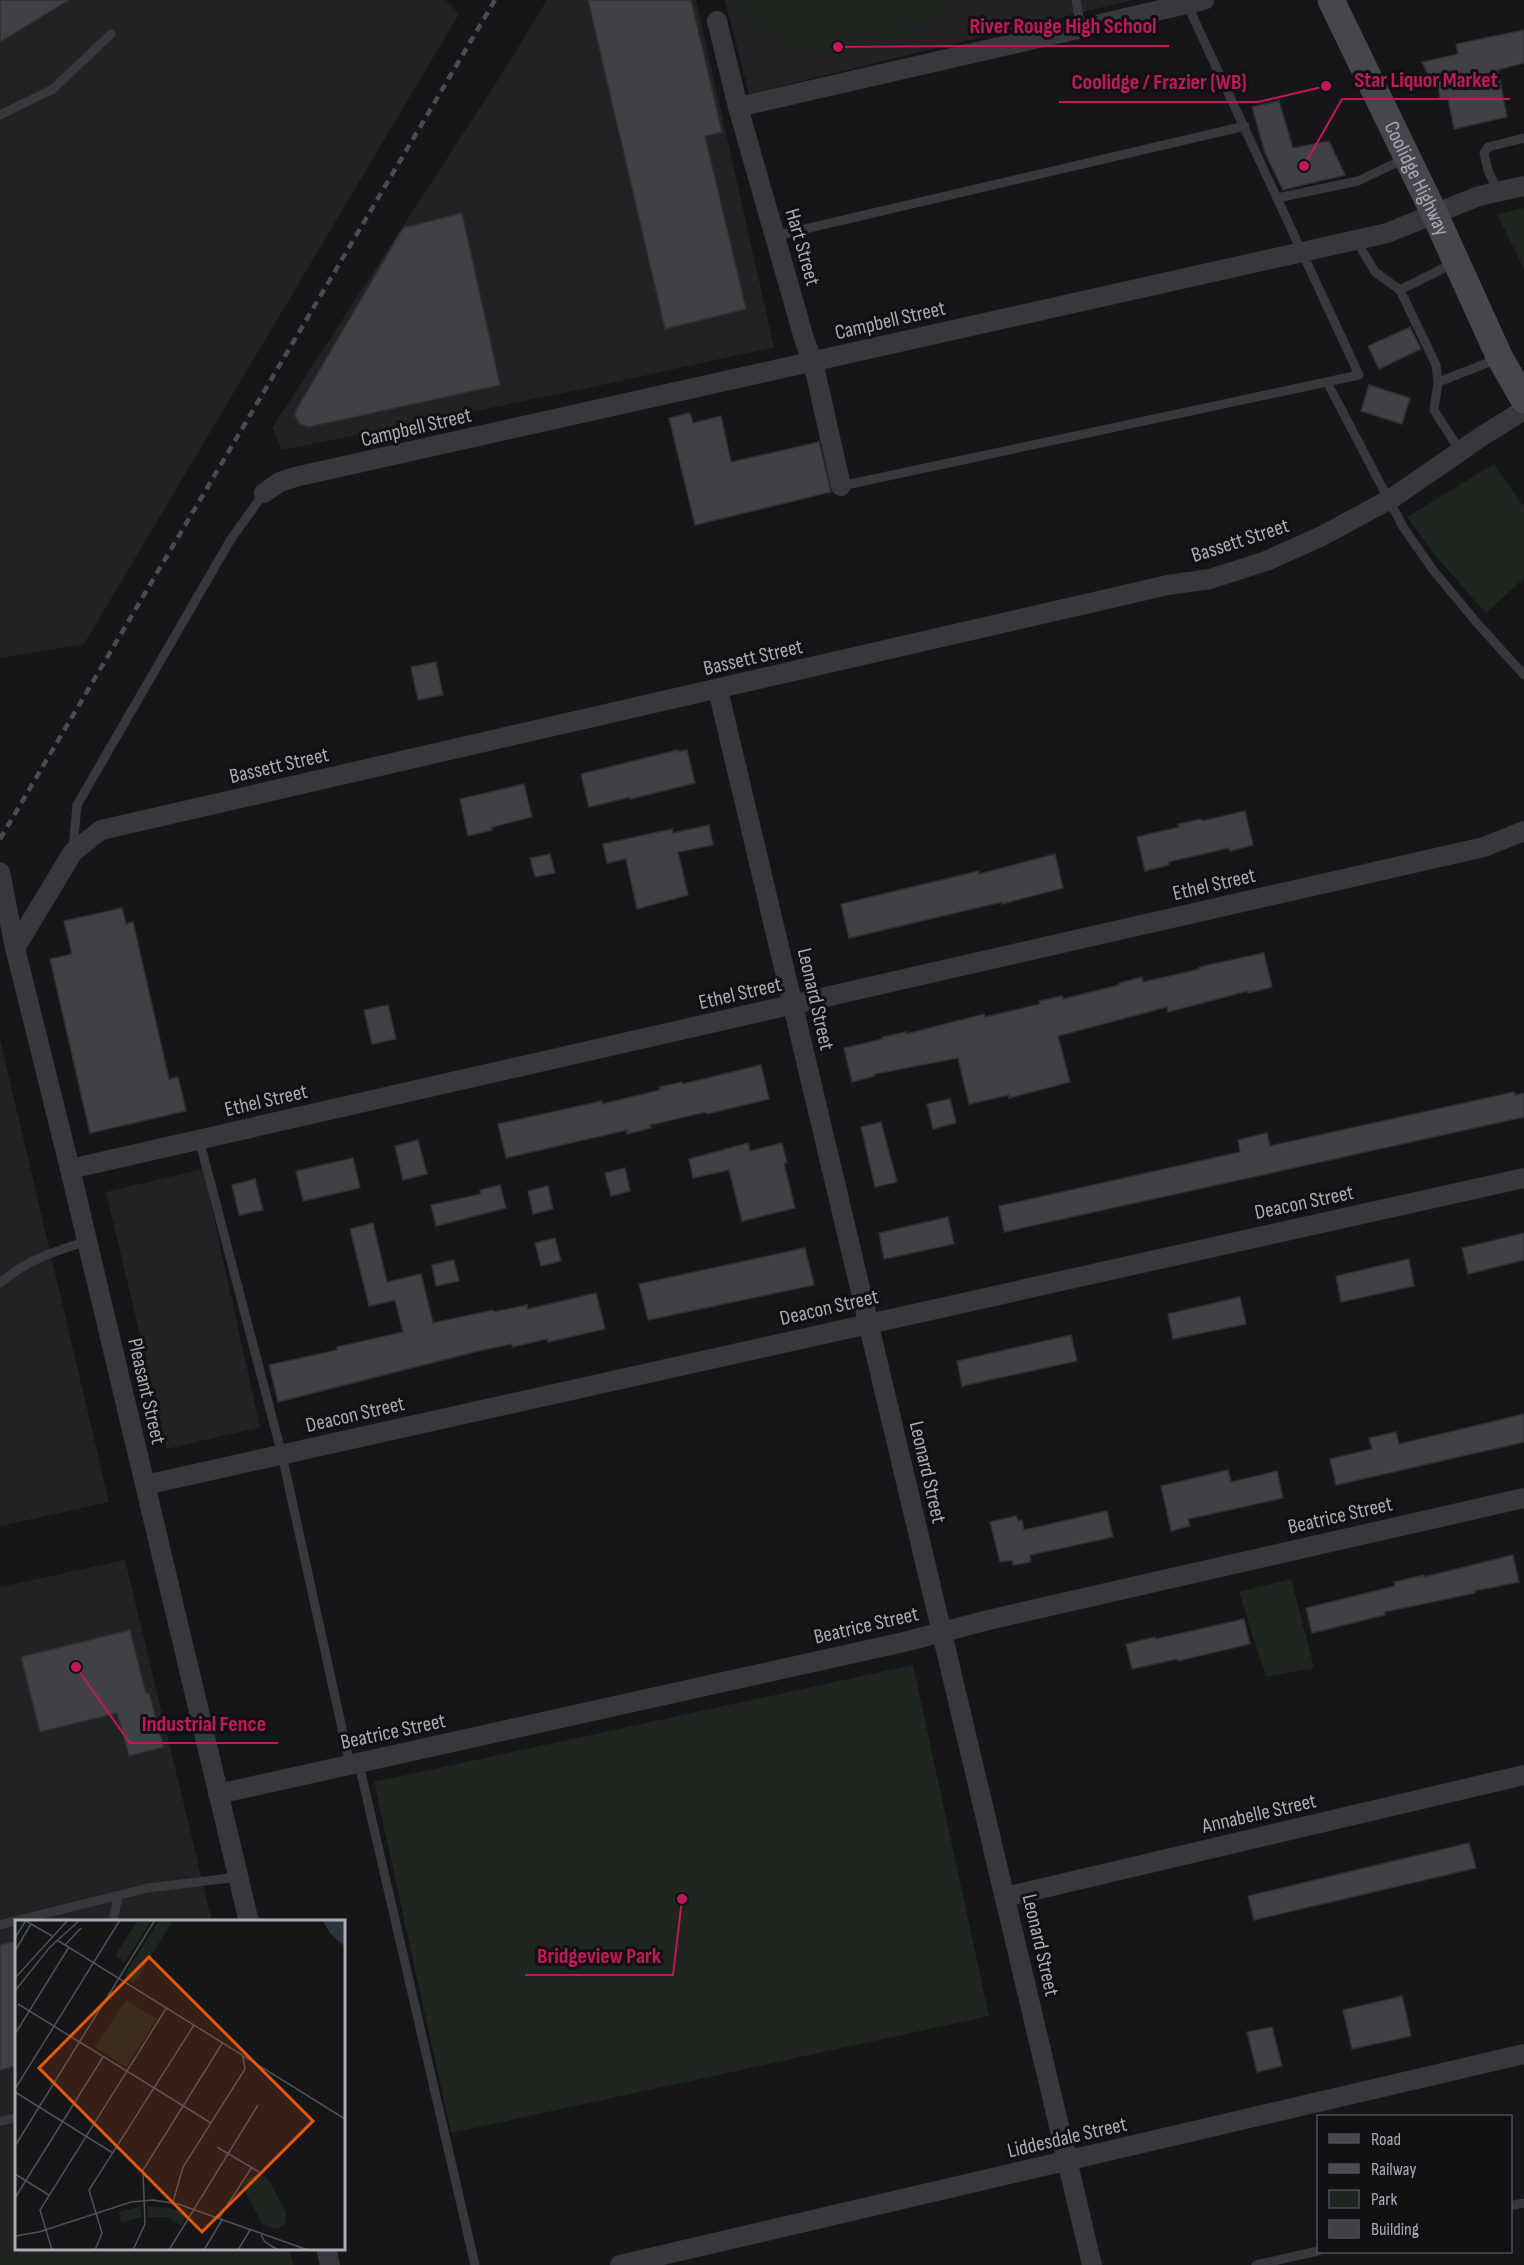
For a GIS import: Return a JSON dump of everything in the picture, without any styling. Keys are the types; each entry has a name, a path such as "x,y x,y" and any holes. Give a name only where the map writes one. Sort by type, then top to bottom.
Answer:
{"main road":[{"name":"Coolidge Highway","path":"1330,0 1436,215 1500,358 1524,400"}],"street":[{"path":"738,107 1195,2"},
{"name":"Hart Street","path":"717,21 738,107 805,342 813,362 842,486"},
{"name":"Campbell Street","path":"264,493 280,482 295,477 1387,233 1479,196 1524,186"},
{"name":"Bassett Street","path":"15,948 73,852 101,830 1157,588 1210,579 1266,561 1322,536 1389,500 1524,410"},
{"name":"Leonard Street","path":"718,690 1092,2265"},
{"name":"Ethel Street","path":"70,1168 1484,847 1524,831"},
{"name":"Pleasant Street","path":"0,872 15,948 70,1168 249,1920"},
{"name":"Deacon Street","path":"145,1485 1524,1178"},
{"name":"Beatrice Street","path":"218,1794 941,1632 1524,1498"},
{"name":"Annabelle Street","path":"1005,1897 1524,1775"},
{"name":"Liddesdale Street","path":"620,2265 1524,2054"},
{"path":"326,2250 330,2265"}],"lane":[{"path":"1076,0 1082,28"},
{"path":"842,486 1359,375 1245,126 1195,2"},
{"path":"0,116 53,88 111,34"},
{"path":"775,236 1245,126"},
{"path":"1498,192 1488,170 1484,153 1488,147 1524,138"},
{"path":"1277,198 1358,181 1408,158"},
{"path":"1356,240 1375,272 1400,290 1436,365 1438,382 1434,410 1460,451"},
{"path":"1400,290 1456,262"},
{"path":"1438,382 1500,358"},
{"path":"1327,382 1403,527 1433,570 1524,675"},
{"path":"73,852 77,805 231,539 264,493"},
{"path":"200,1139 282,1455 475,2265"},
{"path":"0,1283 19,1267 46,1254 87,1241"},
{"path":"20,1920 148,1888 238,1877"},
{"path":"113,1920 118,1896"},
{"path":"0,1925 15,1921"},
{"path":"0,2121 15,2118"},
{"path":"1256,2265 1317,2251"}],"shaded area":[{"path":"0,0 445,0 459,14 84,644 0,658"},
{"path":"547,0 696,0 774,347 579,390 282,450 272,428 507,66"},
{"path":"725,0 1132,0 749,94"},
{"path":"0,1039 109,1502 0,1526"},
{"path":"203,1169 260,1427 167,1449 106,1192"},
{"path":"125,1560 212,1920 15,1920 15,2250 28,2250 0,2256 0,1587"}],"green space":[{"path":"734,0 952,0 945,24 928,17 905,33 879,45 853,51 826,52 800,48 776,38 753,22"},
{"path":"1524,208 1524,269 1497,214"},
{"path":"1494,464 1524,507 1524,578 1486,613 1438,559 1407,517"},
{"path":"1291,1579 1314,1668 1266,1677 1239,1592"},
{"path":"913,1665 989,2016 451,2133 374,1782"},
{"path":"25,2250 289,2250 293,2265 0,2265 0,2256"}],"building":[{"path":"0,0 69,0 0,42"},
{"path":"588,0 691,0 722,132 705,136 746,309 665,329"},
{"path":"1524,30 1524,63 1498,70 1507,117 1454,129 1448,98 1440,99 1438,86 1434,86 1422,62 1458,54 1456,44"},
{"path":"1279,101 1293,148 1329,141 1345,175 1283,190 1265,153 1252,107"},
{"path":"462,213 500,385 309,427 300,424 295,416 296,410 403,228"},
{"path":"1410,327 1421,349 1379,369 1368,346"},
{"path":"1369,385 1410,398 1402,424 1361,411"},
{"path":"690,413 693,423 721,416 731,462 819,442 831,492 695,525 669,418"},
{"path":"436,662 443,695 418,700 411,667"},
{"path":"678,750 678,752 687,750 695,783 589,807 581,774"},
{"path":"524,784 532,817 468,836 460,799"},
{"path":"1245,811 1253,845 1168,862 1169,865 1145,871 1137,837 1179,827 1178,824"},
{"path":"709,825 713,845 678,852 688,895 637,909 626,859 607,863 603,844 672,829 673,833"},
{"path":"550,854 555,873 535,877 530,858"},
{"path":"1055,854 1063,888 849,938 841,904 979,871 979,874"},
{"path":"122,908 126,924 133,922 169,1079 178,1077 186,1111 90,1133 50,959 72,954 64,921"},
{"path":"1264,953 1272,987 1168,1012 1167,1007 1058,1036 1070,1082 1009,1098 1009,1095 969,1104 958,1058 875,1074 875,1076 852,1082 844,1048 984,1014 985,1017 1040,1004 1039,1001 1062,996 1063,999 1142,977 1143,982"},
{"path":"388,1005 396,1039 372,1044 364,1010"},
{"path":"761,1065 769,1099 650,1125 651,1128 627,1134 627,1130 506,1158 498,1124 602,1101 602,1104 660,1090 659,1087 682,1082 683,1084"},
{"path":"1514,1092 1515,1095 1524,1093 1524,1117 1004,1232 999,1206 1240,1152 1238,1140 1267,1133 1270,1146"},
{"path":"950,1099 956,1123 933,1129 927,1104"},
{"path":"881,1122 897,1182 875,1187 861,1127"},
{"path":"418,1140 427,1174 403,1180 395,1146"},
{"path":"748,1143 750,1151 782,1143 787,1163 784,1163 795,1208 742,1221 729,1170 693,1178 689,1159"},
{"path":"353,1158 360,1188 303,1201 296,1171"},
{"path":"625,1168 630,1191 611,1196 605,1173"},
{"path":"255,1179 263,1210 239,1215 232,1185"},
{"path":"500,1185 506,1208 436,1226 431,1205 481,1194 480,1190"},
{"path":"548,1186 553,1209 533,1214 528,1191"},
{"path":"948,1217 954,1244 884,1259 879,1233"},
{"path":"373,1223 387,1282 421,1274 433,1323 493,1310 494,1312 527,1305 528,1309 596,1293 605,1329 548,1342 547,1339 512,1347 512,1344 478,1351 278,1402 269,1365 403,1332 395,1300 369,1306 350,1229"},
{"path":"1524,1233 1524,1260 1468,1274 1462,1248"},
{"path":"555,1238 561,1261 541,1266 535,1243"},
{"path":"805,1248 814,1285 648,1320 639,1284"},
{"path":"1409,1259 1414,1286 1341,1302 1336,1276"},
{"path":"454,1260 459,1281 436,1286 432,1265"},
{"path":"1240,1297 1246,1324 1173,1339 1168,1314"},
{"path":"1071,1335 1077,1361 962,1386 957,1361"},
{"path":"1524,1414 1524,1442 1336,1485 1330,1459 1372,1449 1369,1438 1396,1432 1399,1444"},
{"path":"1228,1470 1231,1482 1277,1471 1283,1498 1188,1519 1190,1526 1171,1531 1161,1486"},
{"path":"1107,1511 1113,1537 1030,1555 1031,1562 1013,1565 1012,1560 1000,1562 990,1522 1016,1516 1018,1521 1022,1520 1024,1530"},
{"path":"1513,1555 1519,1582 1384,1612 1385,1615 1312,1633 1306,1608 1395,1586 1394,1582"},
{"path":"1244,1619 1250,1644 1132,1669 1126,1644"},
{"path":"130,1630 146,1694 149,1693 164,1747 129,1756 117,1713 40,1732 21,1657"},
{"path":"1469,1843 1476,1868 1254,1920 1248,1896"},
{"path":"15,1941 15,2066 0,2070 0,1945"},
{"path":"1402,1996 1411,2036 1352,2049 1343,2010"},
{"path":"1272,2027 1282,2066 1257,2072 1247,2032"}],"railway":[{"path":"0,839 495,0"}],"place":[{"name":"River Rouge High School","path":"838,47"},
{"name":"Coolidge / Frazier (WB)","path":"1326,86"},
{"name":"Star Liquor Market","path":"1304,166"},
{"name":"Industrial Fence","path":"76,1667"},
{"name":"Bridgeview Park","path":"682,1899"}]}
